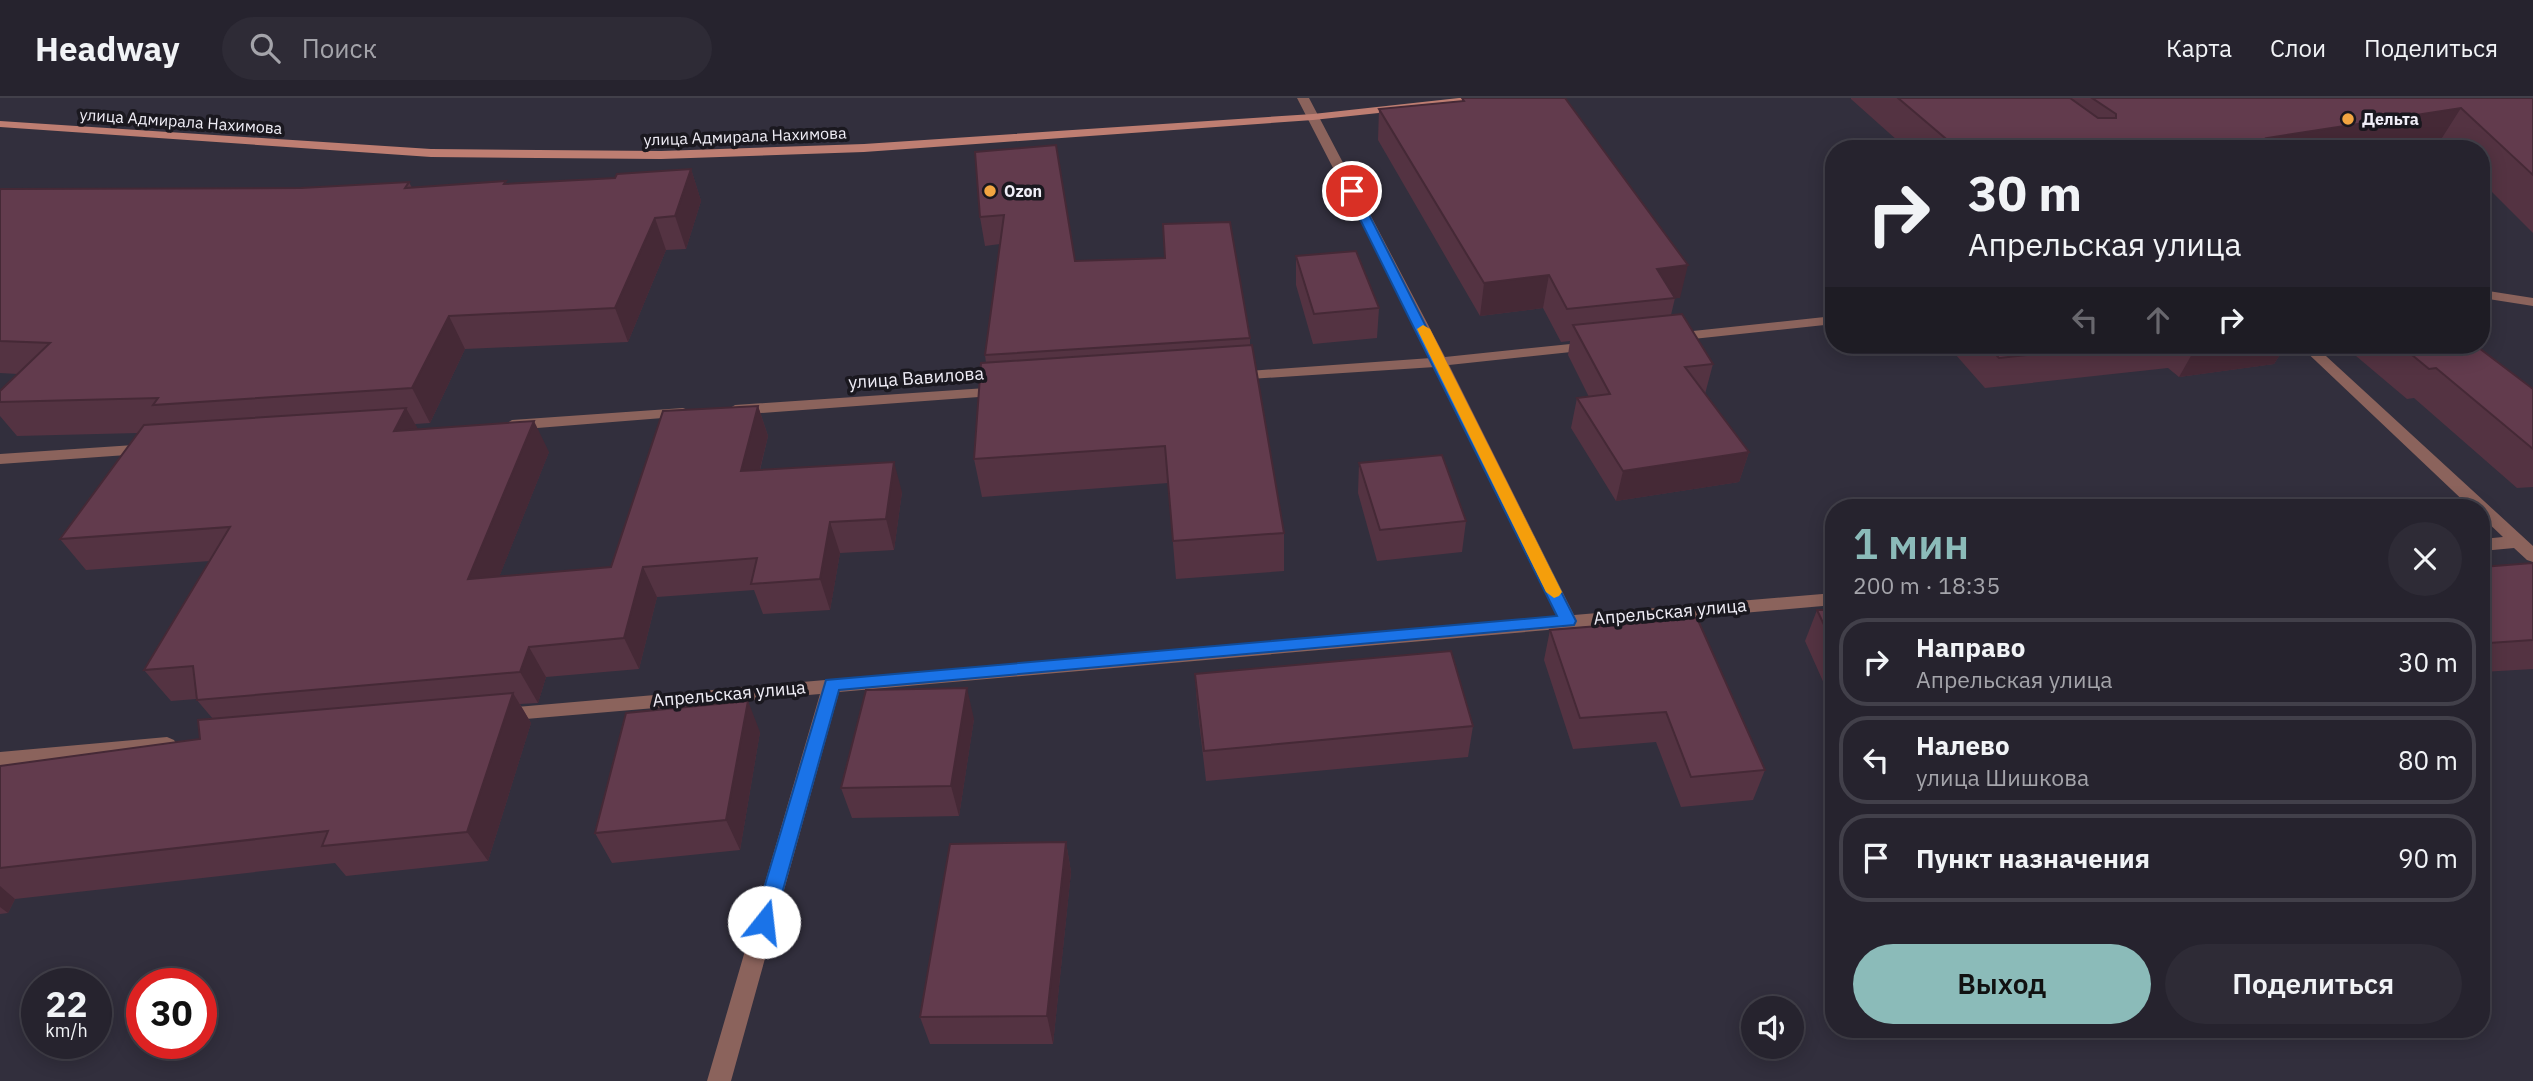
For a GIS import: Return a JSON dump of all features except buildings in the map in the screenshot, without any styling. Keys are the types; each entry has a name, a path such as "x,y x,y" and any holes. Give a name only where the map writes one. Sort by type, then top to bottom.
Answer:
{"main road":[{"name":"улица Адмирала Нахимова","path":"0,124 431,153 661,155 864,148 1313,117 1491,98"}],"street":[{"path":"1303,98 1440,362 1568,621"},
{"path":"2490,295 2533,302"},
{"path":"1658,339 1825,321"},
{"path":"1219,377 1440,362 1603,345"},
{"path":"2316,354 2471,499"},
{"name":"улица Вавилова","path":"720,411 1011,391"},
{"path":"499,425 692,412"},
{"path":"0,459 166,448"},
{"path":"2490,516 2533,556"},
{"path":"2490,544 2518,542"},
{"name":"Апрельская улица","path":"485,716 1825,600"},
{"path":"719,1081 832,685"},
{"path":"0,760 180,744"}],"slow traffic":[{"path":"1423,329 1554,592"}],"place":[{"name":"Дельта","path":"2348,119"},
{"name":"Ozon","path":"990,191"}],"route":[{"path":"764,922 832,685 1568,621 1352,191"}]}
